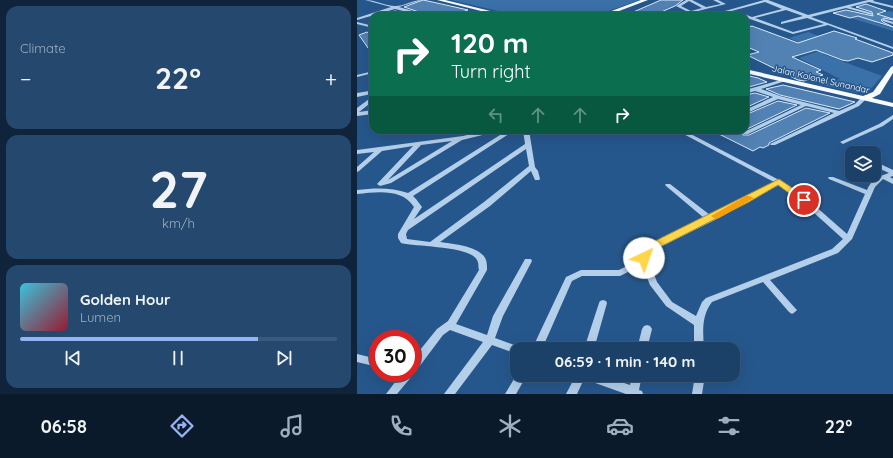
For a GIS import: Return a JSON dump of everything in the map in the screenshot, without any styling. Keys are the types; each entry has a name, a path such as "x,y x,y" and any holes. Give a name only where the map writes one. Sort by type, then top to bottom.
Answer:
{"main road":[{"path":"439,0 492,12"},
{"path":"612,12 646,0"},
{"path":"620,12 653,0"},
{"path":"864,98 876,94 890,78 893,68"},
{"name":"Jalan Kolonel Sunandar","path":"749,72 893,105"},
{"path":"876,94 884,102"}],"street":[{"path":"367,0 414,12"},
{"path":"379,12 420,0"},
{"path":"705,8 689,0 678,6 691,12 724,4 717,1"},
{"path":"717,1 725,0"},
{"path":"782,23 871,0 893,7"},
{"path":"724,12 765,1 893,48"},
{"path":"847,7 871,14"},
{"path":"751,18 785,9"},
{"path":"357,19 369,15"},
{"path":"751,18 794,33 828,24"},
{"path":"883,20 893,23"},
{"path":"357,23 369,26"},
{"path":"357,76 369,73"},
{"path":"749,91 786,80"},
{"path":"756,89 779,98 840,113"},
{"path":"357,95 369,93"},
{"path":"749,110 779,98"},
{"path":"773,144 857,105 864,98"},
{"path":"357,113 369,102"},
{"path":"749,132 806,104"},
{"path":"357,113 369,112"},
{"path":"843,142 881,125 893,117"},
{"path":"357,152 463,138 480,134"},
{"path":"408,196 506,134"},
{"path":"527,134 532,167 535,171 537,179"},
{"path":"687,134 779,182 804,200 848,239"},
{"path":"380,184 389,182 463,138"},
{"path":"368,191 380,184 419,144"},
{"path":"405,229 529,144"},
{"path":"357,170 379,150"},
{"path":"431,245 487,204 532,167"},
{"path":"881,167 893,173"},
{"path":"699,342 699,324 703,306 709,300 842,246 848,239 869,193 876,182 893,173"},
{"path":"884,177 893,182"},
{"path":"831,178 869,193"},
{"path":"540,342 569,279 581,273 620,272 638,264 651,248 779,182"},
{"path":"668,185 709,219"},
{"path":"357,192 384,191 408,196 414,200 418,207 402,234 403,241 469,249 480,257 483,265 477,280 451,324 440,332 421,357"},
{"path":"644,258 653,283 669,304 699,324"},
{"path":"449,394 490,340 498,316 528,261"},
{"path":"764,278 792,310"},
{"path":"591,342 603,303"},
{"path":"451,324 453,327 510,347"},
{"path":"644,342 647,329"},
{"path":"357,358 369,361"},
{"path":"391,394 401,382"},
{"path":"510,394 518,382"},
{"path":"571,394 577,382"},
{"path":"608,382 635,393 636,382"},
{"path":"697,394 699,382"}],"shaded area":[{"path":"451,0 640,0 606,12 503,12"},
{"path":"889,11 893,12 893,18 876,23 893,28 893,31 851,18 868,14 874,16"},
{"path":"808,32 824,38 831,51 823,54 882,76 870,90 857,93 819,84 840,79 799,58 819,51 789,38"}],"building":[{"path":"423,0 468,10 462,12 419,12 404,7"},
{"path":"661,0 683,0 675,6 661,12 633,12"},
{"path":"866,4 886,11 877,14 893,19 884,18 881,20 893,27 858,16 850,18 833,13 846,10 873,16 872,12 856,7"},
{"path":"752,26 798,43 834,31 857,38 855,39 893,53 893,55 872,62 858,58 848,61 816,50 792,57 821,70 816,72 823,75 804,81 798,80 749,56 749,54 759,52 749,48 749,27"},
{"path":"367,32 369,33 369,49 359,35"},
{"path":"749,76 758,78 767,82 749,87"},
{"path":"783,85 855,102 839,109 780,95 766,89"},
{"path":"755,93 769,97 749,106 749,94"},
{"path":"778,101 797,105 749,128 749,113"},
{"path":"806,108 830,113 769,143 769,145 763,148 760,147 753,151 719,134 749,135"}],"slow traffic":[{"path":"716,216 749,198"}],"route":[{"path":"644,258 646,253 651,248 779,182 804,200"}]}
